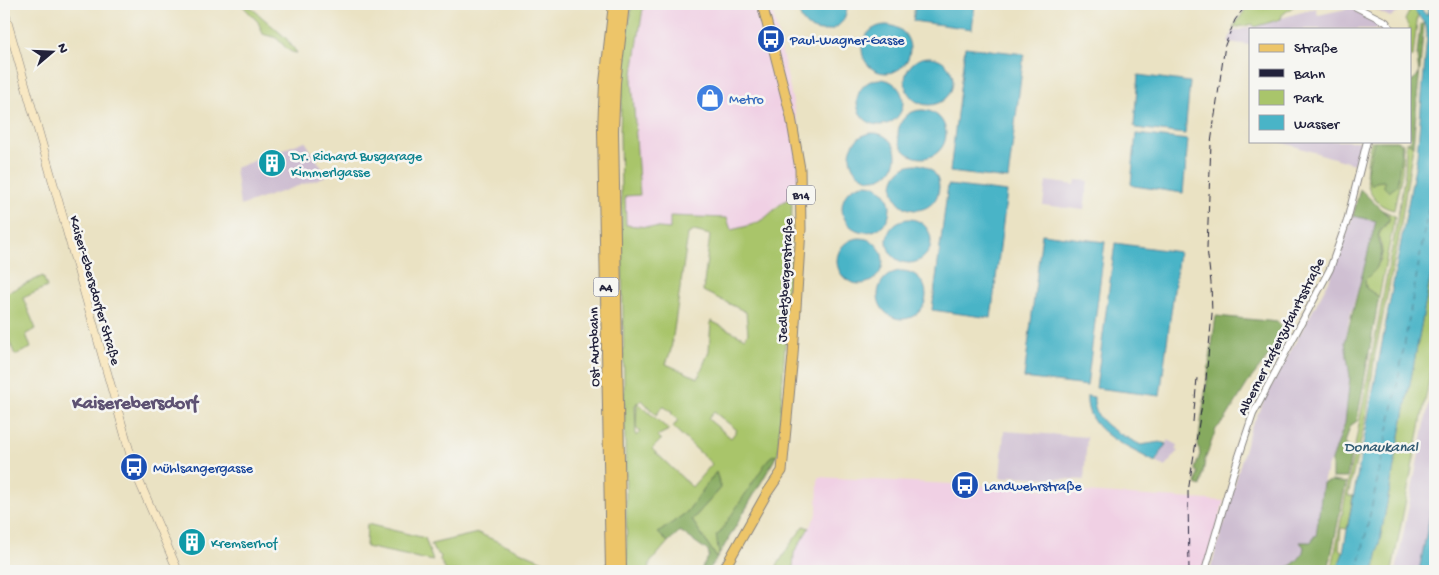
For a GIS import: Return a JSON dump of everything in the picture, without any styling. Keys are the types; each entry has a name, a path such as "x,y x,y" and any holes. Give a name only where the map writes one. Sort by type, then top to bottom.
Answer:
{"highway":[{"name":"Ost Autobahn","path":"611,571 603,130 606,74 614,4"},
{"name":"Ost Autobahn","path":"621,571 613,130 616,75 624,4"}],"main road":[{"name":"Jedletzbergerstraße","path":"723,571 767,493 782,471 792,376 800,259 801,187 791,117 762,4"},
{"name":"Kaiser-Ebersdorfer Straße","path":"4,10 136,474 178,571"}],"street":[{"path":"1350,4 1386,22 1390,28"},
{"name":"Alberner Hafenzufahrtsstraße","path":"1205,571 1233,474 1253,414 1330,269 1347,220 1367,142"}],"shaded area":[{"path":"660,4 771,4 797,121 809,192 778,205 765,218 747,226 731,230 671,216 670,230 626,225 625,196 640,195 632,80 643,8"},
{"path":"1364,4 1404,4 1399,12 1390,17"},
{"path":"1316,8 1318,15 1350,8 1379,23 1384,28 1249,28 1249,45 1228,42 1232,32"},
{"name":"Dr. Richard Busgarage Kimmerlgasse","path":"305,141 327,176 240,206 235,168"},
{"path":"1280,142 1361,142 1354,164"},
{"path":"1076,180 1088,181 1084,210 1043,205 1046,181 1075,185"},
{"path":"1353,216 1376,220 1375,231 1349,320 1345,342 1350,370 1345,423 1335,456 1328,465 1324,479 1316,536 1312,542 1301,543 1304,547 1303,553 1296,562 1281,571 1210,571 1250,430 1268,392 1329,281"},
{"path":"1435,372 1435,489 1419,571 1396,571"},
{"path":"1004,431 1087,437 1084,480 1011,476 1000,478"},
{"path":"1168,440 1178,445 1175,449 1178,451 1165,467 1156,462"},
{"path":"818,477 1224,501 1205,571 793,571 794,553 817,514"}],"green space":[{"path":"241,4 247,4 286,38 297,53 288,50 276,38 263,34 258,22"},
{"path":"632,4 660,4 643,8 632,80 640,195 625,196 626,225 670,229 670,216 727,218 731,230 758,222 792,197 791,254 778,453 717,558 692,520 721,488 716,472 687,512 658,533 668,542 650,563 649,571 627,571 620,132 623,63","holes":["694,231 710,235 703,291 746,312 748,333 745,338 711,321 709,351 698,378 666,364 671,350 688,234","642,400 656,415 663,406 672,412 678,420 673,427 712,464 692,487 652,449 661,440 657,436 669,430 638,403","637,404 636,428 640,432 636,436 635,405","714,412 737,430 731,438 708,419"]},
{"path":"1249,4 1295,5 1282,15 1281,19 1254,27 1253,24 1233,28"},
{"path":"1413,4 1419,4 1413,57 1412,28 1409,28 1405,20"},
{"path":"1424,23 1413,146 1409,142 1412,142 1412,81 1419,74 1417,56 1420,25"},
{"path":"1371,142 1403,143 1402,173 1394,210 1383,206 1375,200 1370,192 1367,161"},
{"path":"1374,142 1400,142 1402,146 1397,186 1389,192 1384,187 1384,181 1371,185 1366,174"},
{"path":"1407,142 1413,146 1398,242 1375,354 1366,418 1348,496 1353,496 1347,529 1341,528 1339,549 1343,552 1340,568 1338,566 1337,569 1332,568 1405,173"},
{"path":"1360,189 1390,218 1379,233 1378,239 1382,253 1376,269 1365,280 1366,288 1379,297 1357,421 1350,426 1345,443 1351,454 1347,478 1332,478 1332,460 1345,423 1350,377 1345,342 1376,221 1353,216"},
{"path":"1380,209 1395,216 1379,297 1366,288 1365,279 1378,264 1381,257 1379,235 1389,221 1388,214"},
{"path":"1435,253 1435,350 1392,571 1374,571"},
{"path":"43,276 47,287 23,298 36,329 26,334 31,348 15,355 4,328 4,294"},
{"path":"1216,316 1278,322 1284,330 1225,420 1216,429 1205,460 1201,486 1196,484 1198,473 1195,469 1200,454 1198,444"},
{"path":"774,455 776,456 773,462 719,555 716,535 719,534 769,458"},
{"path":"716,472 721,488 692,520 717,558 708,571 700,571 709,556 708,551 680,531 668,542 658,533 687,512"},
{"path":"1332,481 1346,483 1328,571 1281,571 1299,559 1304,547 1300,542 1312,542 1314,536 1316,536 1323,483"},
{"path":"367,524 425,538 433,561 366,547"},
{"path":"804,526 809,528 794,553 793,571 774,571 789,546"},
{"path":"478,533 566,571 446,571 440,560 441,556 434,551 431,544"}],"water":[{"path":"799,4 847,4 845,16 839,25 831,30 822,31 813,29 805,24 800,15"},
{"path":"915,4 975,4 972,29 913,21"},
{"name":"Donaukanal","path":"1410,4 1417,4 1427,16 1429,4 1435,4 1435,253 1374,571 1337,571 1343,552 1417,156 1427,35 1426,26"},
{"path":"881,25 891,25 903,32 910,44 910,54 903,66 891,73 881,73 873,69 866,62 862,54 862,44 866,36 873,29"},
{"path":"965,47 1024,54 1008,179 950,172"},
{"path":"929,57 938,59 946,64 951,72 953,81 951,90 946,98 938,103 929,105 920,103 912,98 907,90 905,81 907,72 912,64 920,59"},
{"path":"1138,75 1190,82 1185,134 1136,128 1134,126"},
{"path":"885,79 889,80 899,89 902,93 902,111 893,121 885,125 875,125 867,121 858,111 857,97 861,89 871,80"},
{"path":"922,110 931,112 939,117 944,125 946,134 944,143 939,151 931,156 922,158 913,156 905,151 900,143 898,134 900,125 905,117 913,112"},
{"path":"873,133 886,137 892,143 896,156 892,169 886,175 873,179 860,175 854,169 850,156 854,143 860,137"},
{"path":"1136,134 1188,140 1183,193 1131,184"},
{"path":"916,164 929,168 935,174 939,187 935,200 929,206 916,210 903,206 897,200 893,187 897,174 903,168"},
{"path":"866,184 875,186 883,191 888,199 890,208 888,217 883,225 875,230 866,232 857,230 849,225 844,217 842,208 844,199 849,191 857,186"},
{"path":"948,185 1007,192 991,318 932,310"},
{"path":"913,219 925,225 930,232 930,250 925,257 918,262 905,263 897,260 890,253 887,237 890,229 897,222"},
{"path":"1042,234 1105,242 1087,386 1024,378"},
{"path":"865,238 869,239 879,248 882,252 882,270 873,280 865,284 855,284 847,280 838,270 837,256 841,248 851,239"},
{"path":"1115,243 1179,252 1160,396 1096,388"},
{"path":"902,271 911,273 919,278 924,286 926,295 924,304 919,312 911,317 902,319 893,317 885,312 880,304 878,295 880,286 885,278 893,273"},
{"path":"1087,396 1094,397 1098,414 1109,427 1117,432 1141,445 1160,442 1166,444 1155,462 1121,444 1100,429 1088,409"},
{"path":"1435,489 1435,571 1419,571"}],"ferry route":[{"path":"1358,571 1395,397 1433,183 1435,158"}],"railway":[{"path":"1189,571 1188,492 1206,379 1212,314 1207,248 1211,143 1225,45 1235,20 1247,4"},
{"path":"1193,422 1197,378"}],"place":[{"name":"Paul-Wagner-Gasse","path":"771,39"},
{"name":"Metro","path":"710,98"},
{"name":"Dr. Richard Busgarage Kimmerlgasse","path":"272,163"},
{"name":"Mühlsangergasse","path":"134,467"},
{"name":"Landwehrstraße","path":"965,485"},
{"name":"Kremserhof","path":"192,542"}],"district":[{"name":"Kaiserebersdorf","path":"135,401"}]}
